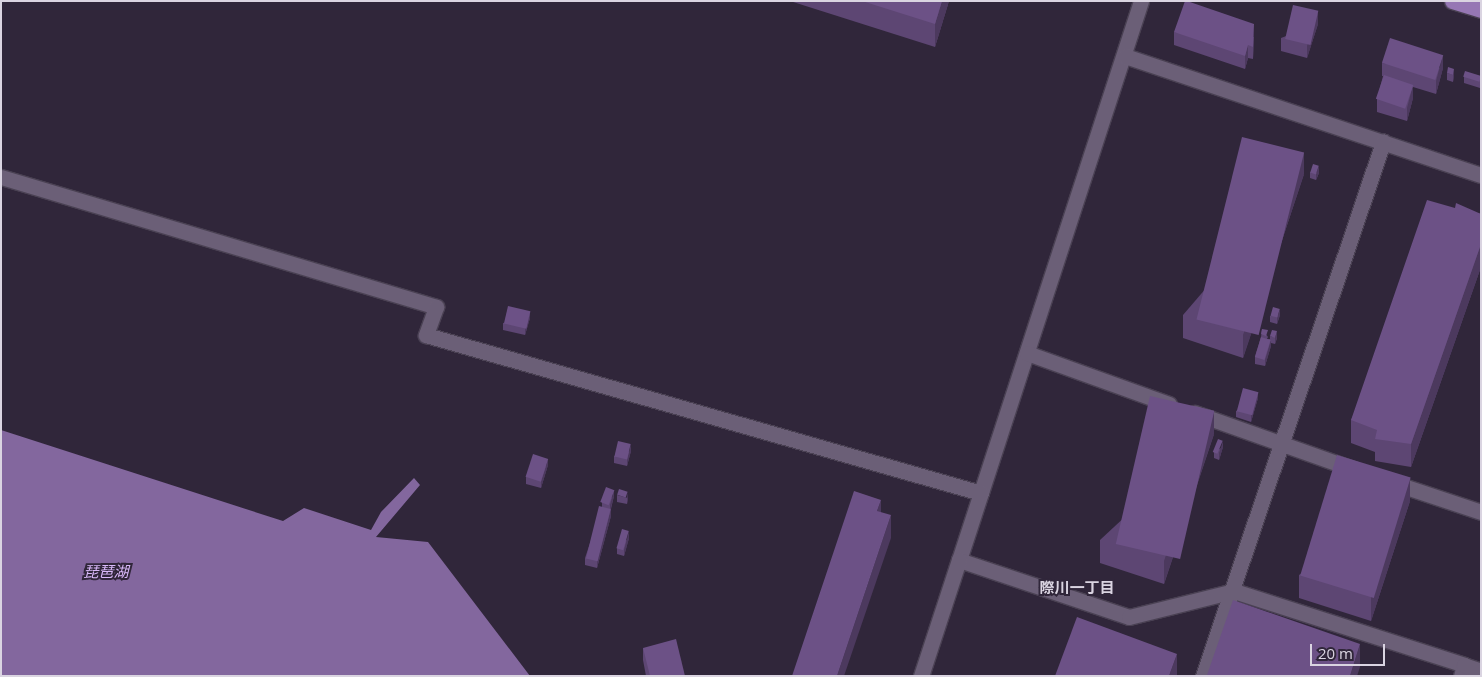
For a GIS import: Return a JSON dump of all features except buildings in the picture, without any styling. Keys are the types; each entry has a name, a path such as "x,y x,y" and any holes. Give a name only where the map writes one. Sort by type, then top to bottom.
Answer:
{"main road":[{"path":"1452,1 1475,6"}],"lane":[{"path":"921,676 1125,56 1141,1"},
{"path":"1125,56 1481,174"},
{"path":"1203,676 1234,591 1383,142"},
{"path":"1,177 436,307 426,335 981,493"},
{"path":"1027,353 1481,512"},
{"path":"959,560 1129,617 1234,591 1462,670 1481,671"}],"water":[{"name":"琵琶湖","path":"1,430 283,521 304,508 371,530 381,512 414,478 420,485 376,537 428,542 530,676 1,676"}],"district":[{"name":"際川一丁目","path":"1077,588"}]}
